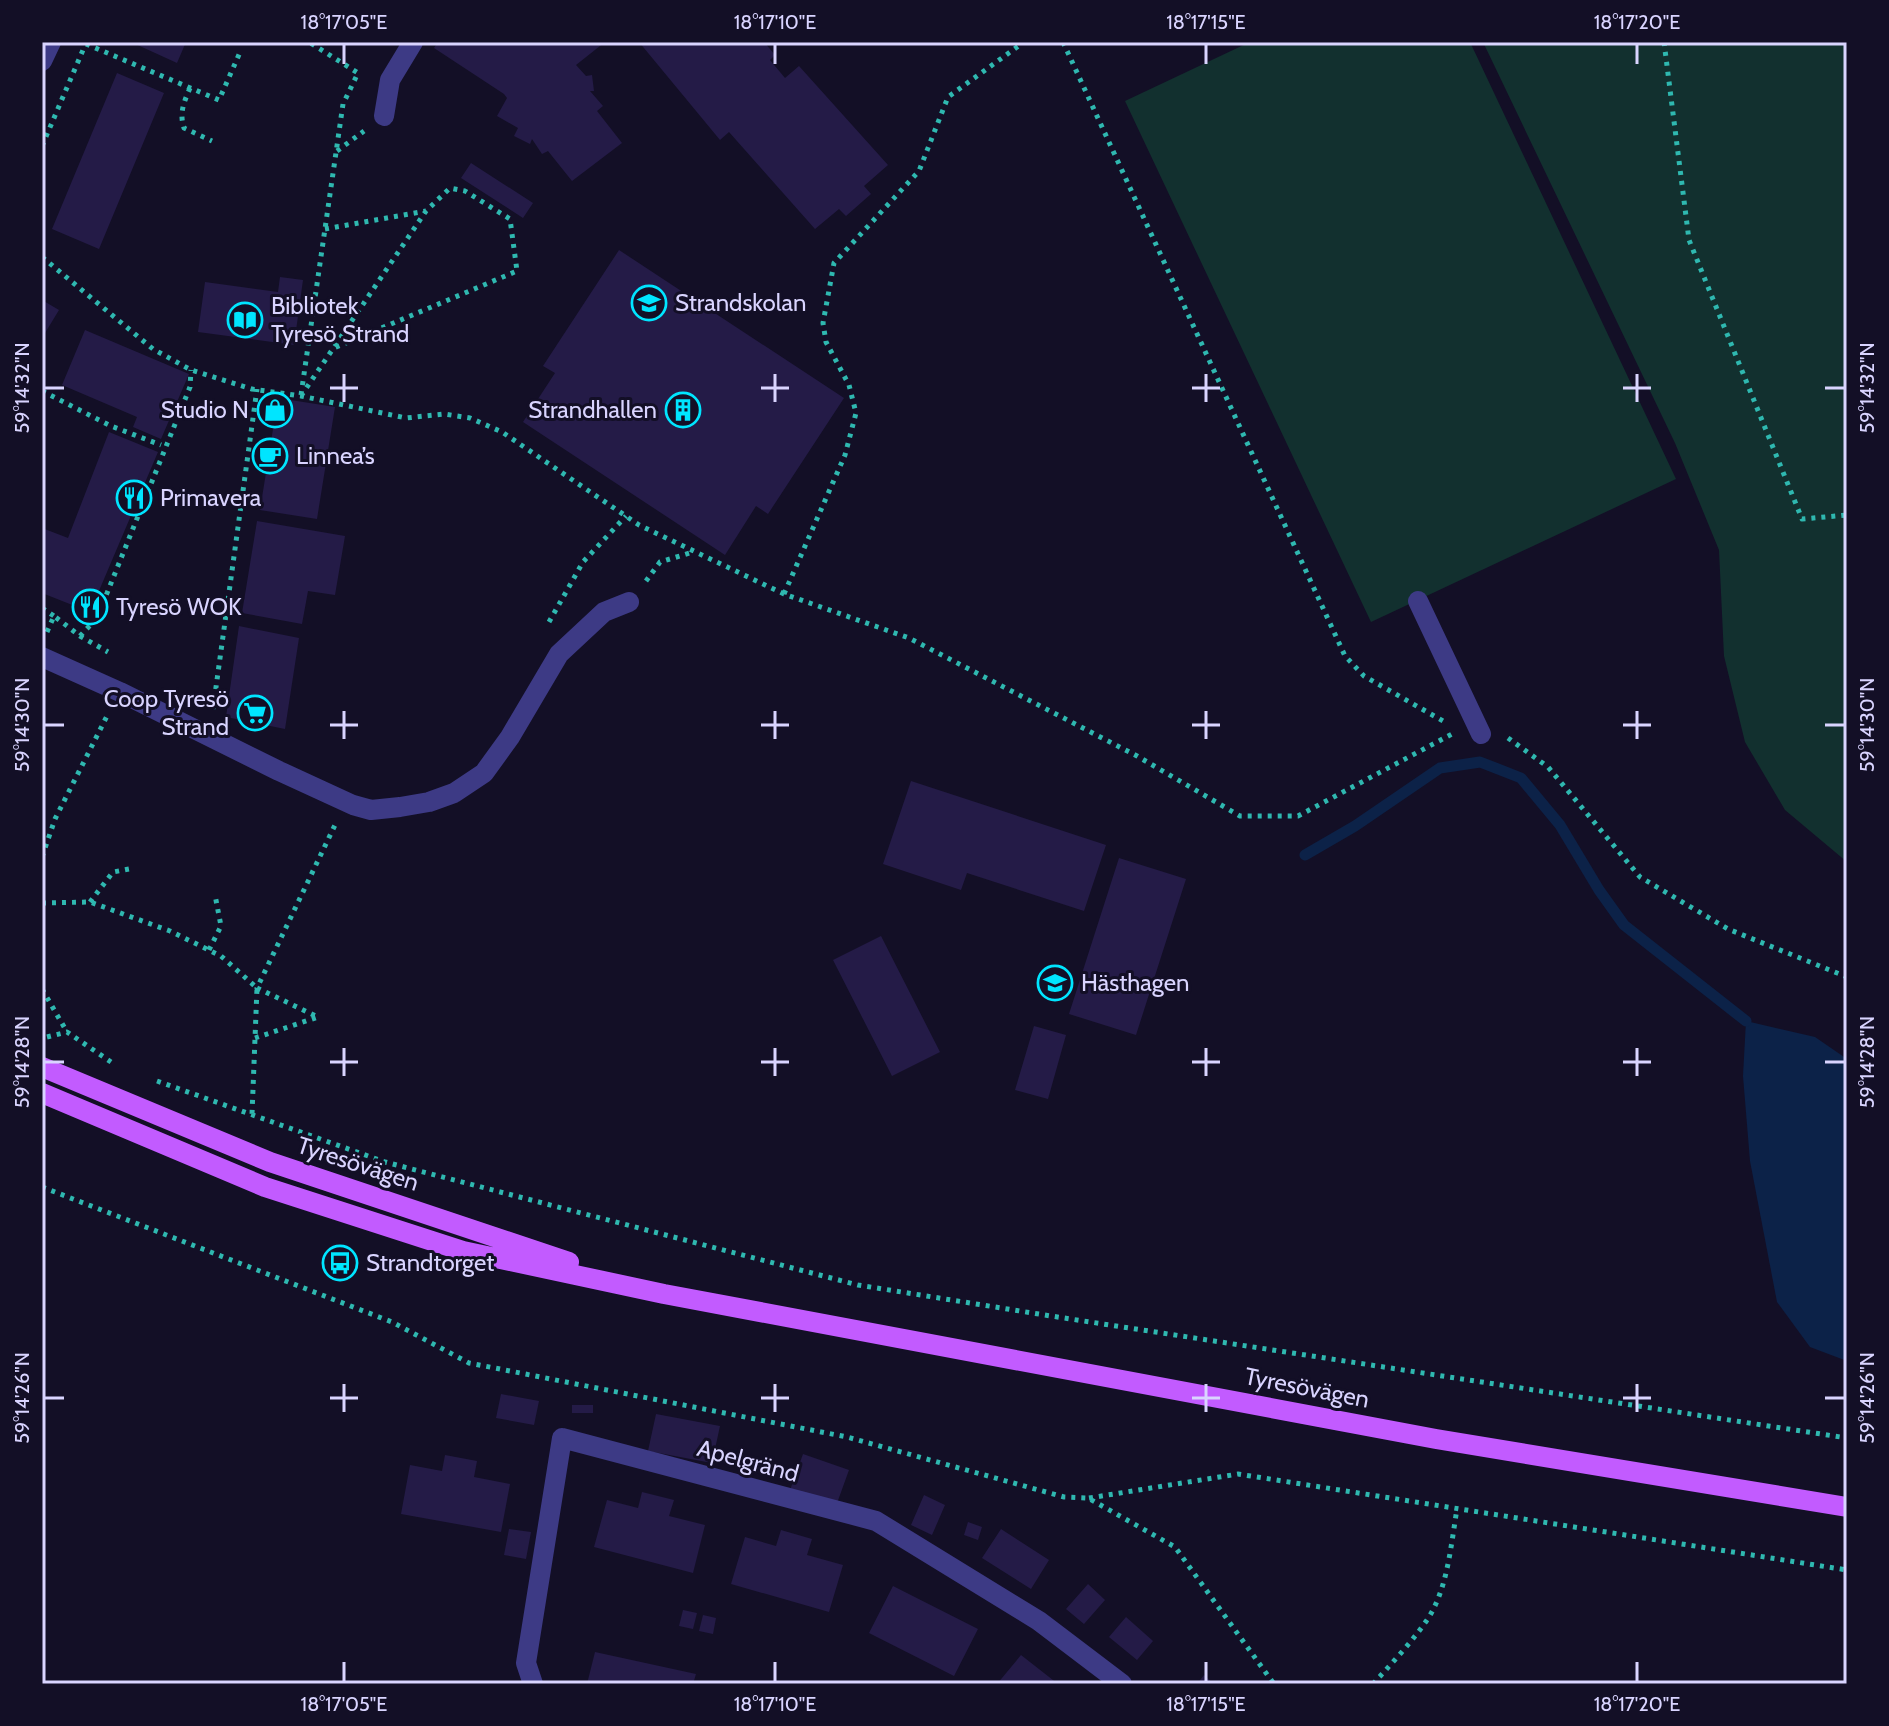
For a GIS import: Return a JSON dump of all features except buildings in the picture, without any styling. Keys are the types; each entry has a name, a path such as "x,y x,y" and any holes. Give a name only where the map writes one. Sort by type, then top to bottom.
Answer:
{"main road":[{"name":"Tyresövägen","path":"42,1067 270,1162 664,1294"},
{"name":"Tyresövägen","path":"42,1093 280,1192 463,1251 664,1294 1436,1439 1847,1507"}],"street":[{"path":"42,61 51,42"},
{"path":"384,116 390,80 413,42"},
{"path":"1418,601 1481,734"},
{"path":"42,657 266,765 346,802 371,810 429,802 454,793 484,773 510,737 559,654 604,612 629,602"},
{"name":"Apelgränd","path":"533,1684 526,1663 562,1438 876,1521 1039,1621 1122,1684"}],"path":[{"path":"301,396 343,104 358,73 309,42"},
{"path":"784,594 845,455 856,413 849,385 826,342 823,323 834,263 919,171 948,97 1024,42"},
{"path":"42,257 153,349 191,370 257,389 406,418 444,414 470,418 502,432 639,525 784,594 909,638 1137,756 1240,816 1298,816 1456,732 1440,719 1364,676 1345,656 1063,42"},
{"path":"1664,42 1689,240 1802,519 1847,515"},
{"path":"42,146 86,43 219,100 241,50"},
{"path":"190,88 181,108 184,128 212,141"},
{"path":"301,396 426,211 450,188 465,191 510,219 517,271 334,348"},
{"path":"325,229 426,211"},
{"path":"80,636 97,618 190,387 191,370"},
{"path":"212,715 257,389"},
{"path":"42,391 111,426 161,445"},
{"path":"543,632 583,562 626,516"},
{"path":"629,602 660,562 694,552"},
{"path":"42,608 120,660"},
{"path":"42,644 54,616"},
{"path":"42,857 55,819 120,692"},
{"path":"1481,734 1506,736 1548,767 1640,877 1728,929 1847,977"},
{"path":"252,1114 257,988 346,802"},
{"path":"90,902 113,872 134,868"},
{"path":"209,950 221,926 215,895"},
{"path":"42,903 90,902 170,931 221,956 257,988 318,1017 255,1038"},
{"path":"42,989 67,1032 117,1067"},
{"path":"42,1039 67,1032"},
{"path":"147,1077 385,1162 858,1285 1847,1438"},
{"path":"42,1187 392,1322 469,1363 847,1437 1064,1497 1088,1498 1238,1474 1847,1570"},
{"path":"1088,1498 1175,1547 1274,1684"},
{"path":"1373,1684 1430,1615 1441,1591 1457,1509"}],"green space":[{"path":"1250,42 1470,42 1676,479 1371,622 1125,101"},
{"path":"1483,42 1847,42 1847,862 1785,810 1745,742 1724,656 1719,550 1675,443"}],"water":[{"path":"1746,1021 1815,1037 1847,1059 1847,1361 1810,1347 1777,1302 1750,1161 1743,1076"}],"waterway":[{"path":"1305,855 1355,826 1440,768 1480,762 1521,778 1560,825 1624,925 1746,1021"}],"place":[{"name":"Strandskolan","path":"649,303"},
{"name":"Bibliotek Tyresö Strand","path":"245,320"},
{"name":"Studio N","path":"275,410"},
{"name":"Strandhallen","path":"683,410"},
{"name":"Linnea’s","path":"270,456"},
{"name":"Primavera","path":"134,498"},
{"name":"Tyresö WOK","path":"90,607"},
{"name":"Coop Tyresö Strand","path":"255,713"},
{"name":"Hästhagen","path":"1055,983"},
{"name":"Strandtorget","path":"340,1263"}]}
